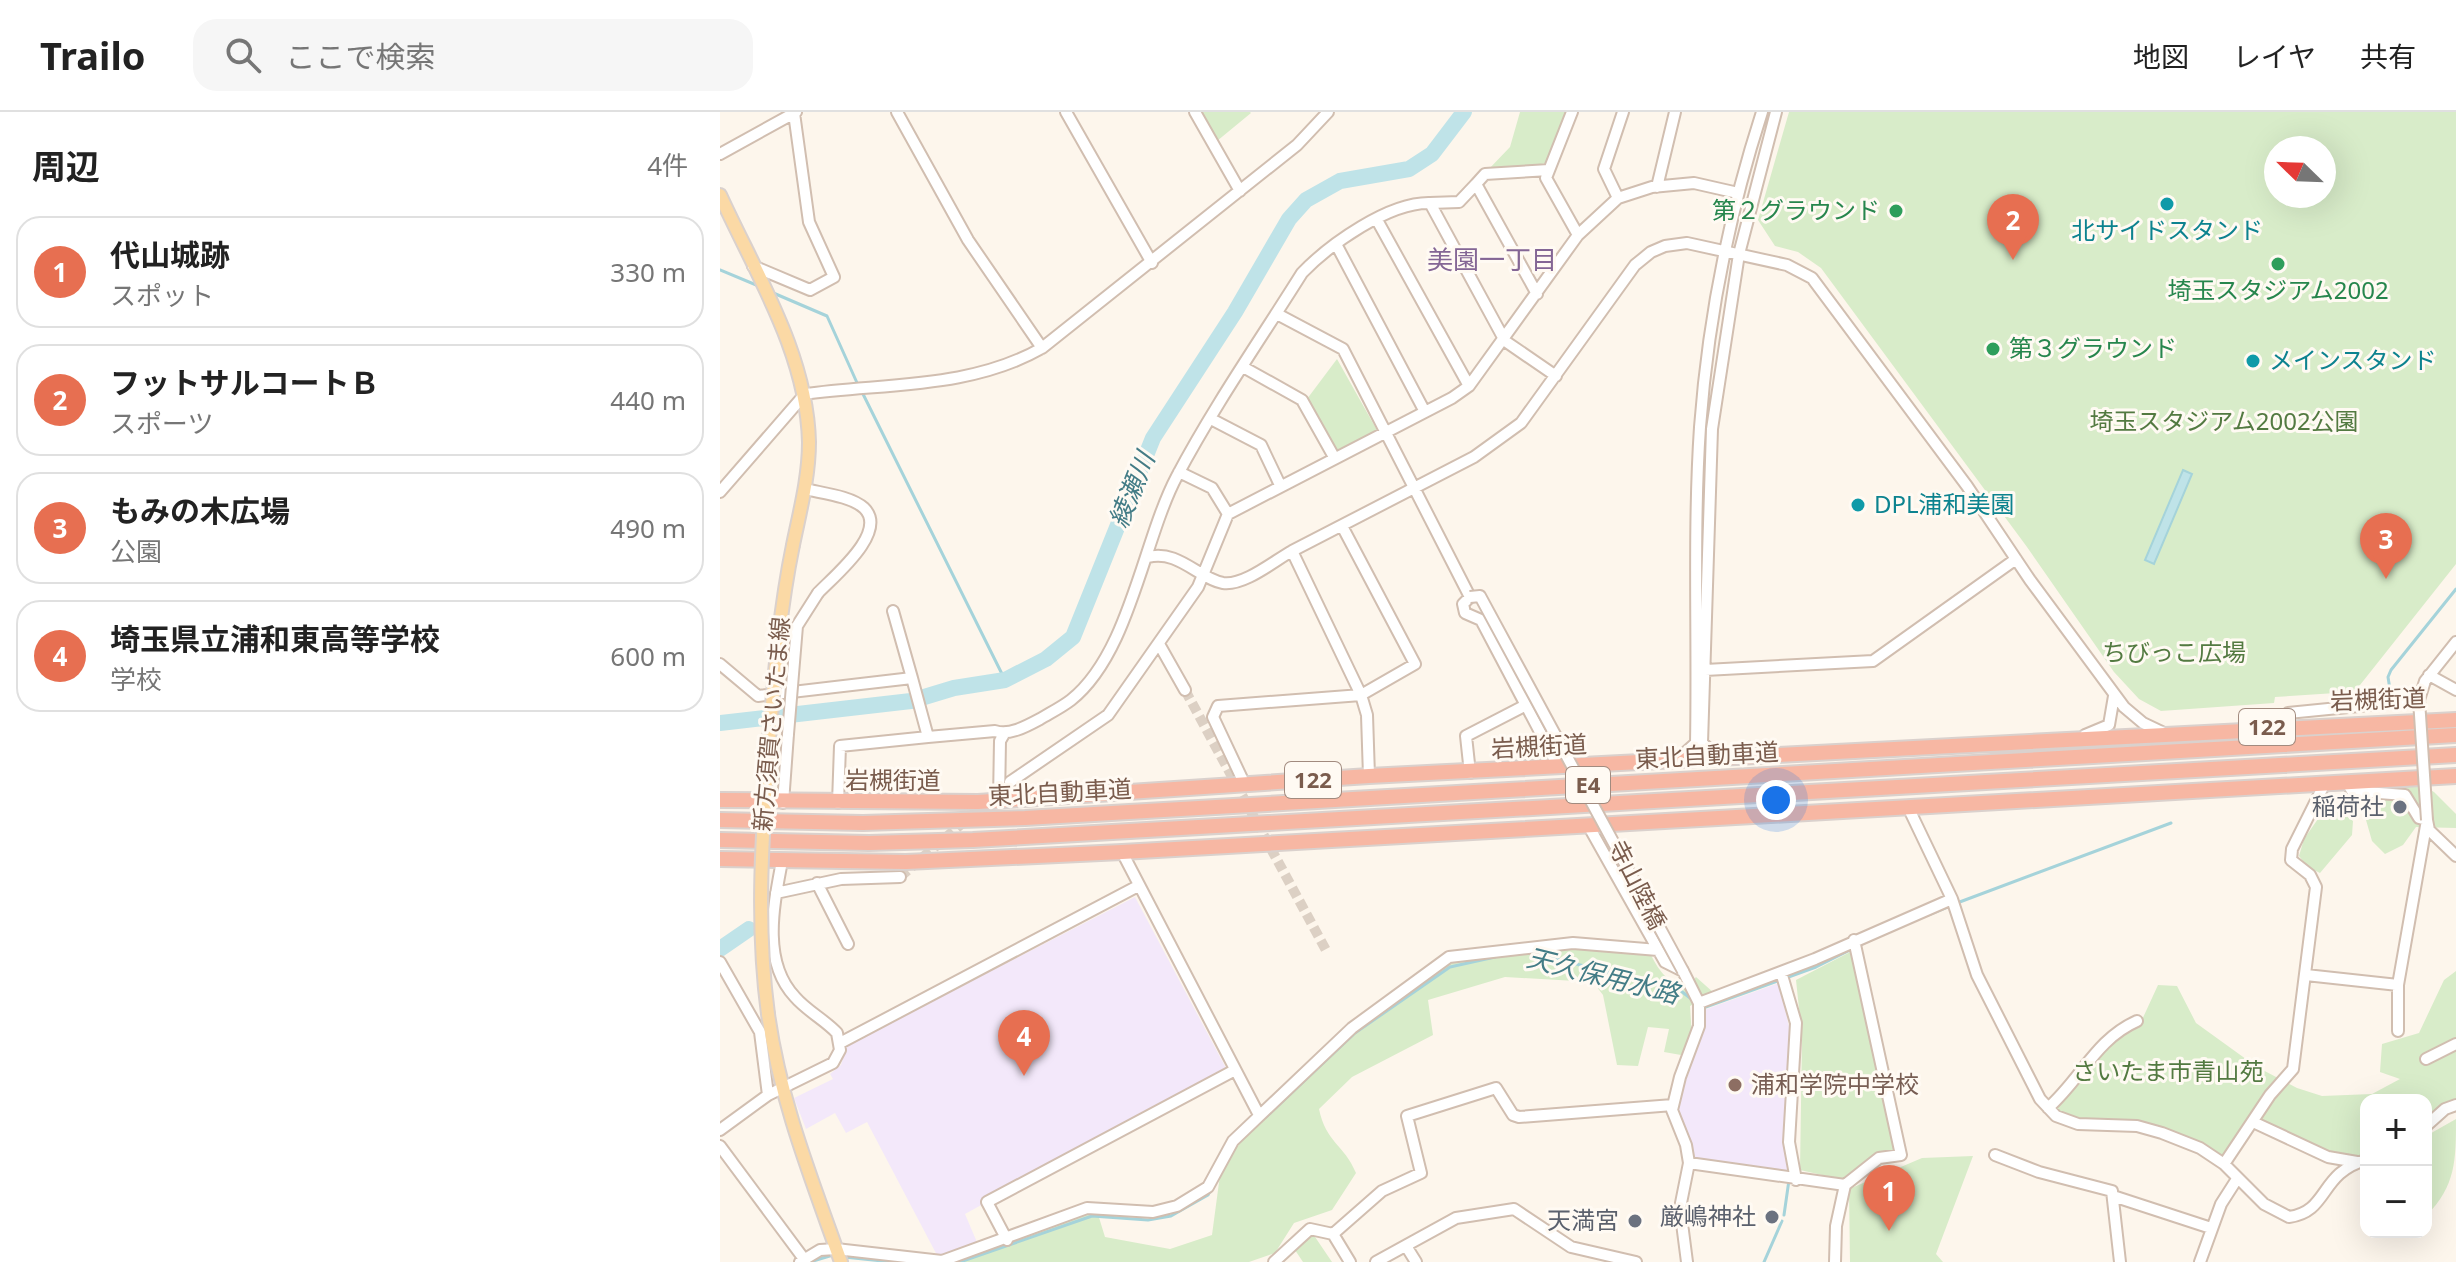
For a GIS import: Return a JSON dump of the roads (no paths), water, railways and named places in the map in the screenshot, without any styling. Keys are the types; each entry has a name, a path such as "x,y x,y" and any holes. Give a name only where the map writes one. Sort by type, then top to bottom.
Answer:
{"highway":[{"name":"岩槻街道","path":"721,800 838,803 999,800 2078,737 2456,720"},
{"name":"東北自動車道","path":"720,820 863,823 1025,818 2456,735"},
{"name":"東北自動車道","path":"720,840 869,843 973,840 2456,755"},
{"path":"720,859 906,862 1122,852 2456,776"}],"main road":[{"name":"新方須賀さいたま線","path":"720,195 792,351 805,394 809,445 805,489 779,623 759,879 759,935 768,1014 782,1088 838,1256"}],"street":[{"path":"897,112 968,240 1042,348"},
{"path":"1066,112 1152,263"},
{"path":"1195,112 1240,191"},
{"path":"720,492 805,394 960,379 1015,363 1042,348 1297,145 1328,112"},
{"path":"1572,112 1546,178 1578,235"},
{"path":"1618,198 1604,169 1623,112"},
{"path":"1657,187 1675,114 1661,112"},
{"path":"1672,763 1696,743 1700,429 1724,251 1762,112"},
{"path":"1724,760 1702,743 1712,429 1739,254 1776,112"},
{"path":"720,154 795,113 809,222 834,277 810,290 753,266"},
{"path":"838,803 840,746 995,731 1004,734 1033,723 1073,699 1107,653 1148,557 1160,509 1179,472 1302,273 1336,244 1411,202 1459,202 1485,174 1549,170"},
{"path":"1010,782 1108,715 1205,573 1228,514 1469,386 1505,341 1578,235 1618,198 1657,187 1694,183 1738,193"},
{"path":"1476,184 1537,294"},
{"path":"1430,203 1505,341 1556,376"},
{"path":"1377,220 1469,386"},
{"path":"1148,557 1160,554 1223,583 1243,578 1474,457 1521,423 1635,265 1651,252 1665,246 1687,243 1787,265 1812,278 1967,486 2114,694 2134,717 2164,733"},
{"path":"1336,244 1425,412"},
{"path":"1277,314 1343,349 1416,486 1470,597 1463,604 1465,613 1481,620 1559,768"},
{"path":"1243,367 1302,400 1334,457"},
{"path":"1211,419 1261,445 1280,485"},
{"path":"1179,472 1212,488 1228,514"},
{"path":"783,803 797,626 818,593 866,541 870,528 869,516 856,503 805,489"},
{"path":"1245,785 1213,717 1218,706 1361,695 1415,664 1342,526"},
{"path":"1292,551 1361,695 1367,715 1369,776"},
{"path":"1705,670 1873,661 2016,559"},
{"name":"寺山陸橋","path":"1470,597 1480,596 1683,971"},
{"path":"893,611 928,737"},
{"path":"2456,642 2429,675 2419,700 2429,830 2456,856"},
{"path":"1159,644 1185,690"},
{"path":"720,664 758,696 912,678"},
{"path":"2429,675 2456,690"},
{"path":"2078,737 2109,725 2115,705 2114,694"},
{"path":"2289,726 2288,713 2419,700"},
{"path":"1470,773 1466,736 1526,705"},
{"path":"999,800 1000,741 1004,734"},
{"path":"2347,782 2352,791 2405,795 2419,818 2427,820"},
{"path":"2224,1164 2293,1069 2316,887 2315,880 2291,860 2292,849 2325,783"},
{"path":"1908,807 1952,899 1977,975 1993,1009 2040,1099 2056,1116 2078,1124 2137,1126 2200,1148 2224,1164 2271,1209 2289,1217 2299,1216 2314,1208 2332,1179 2360,1162"},
{"path":"2398,1031 2398,985 2427,820"},
{"path":"1588,825 1665,962 1683,971 1699,1003 1699,1026 1673,1105 1689,1163 1680,1208 1686,1259 1674,1262"},
{"path":"1122,852 1259,1115"},
{"path":"720,1130 768,1095 829,1066 838,1056 840,1043 837,1033 785,986 776,963 772,917 782,861"},
{"path":"776,893 817,883 900,877"},
{"path":"817,883 848,944"},
{"path":"840,1043 1138,886"},
{"path":"1699,1003 1781,972 1952,899"},
{"path":"1835,1262 1836,1226 1845,1185 1879,1158 1901,1155 1854,940"},
{"path":"720,1146 802,1260 820,1250 838,1256 942,1261 1007,1240 1087,1208 1153,1212 1194,1197 1208,1187 1233,1141 1259,1115 1352,1028 1449,957 1573,943 1658,950"},
{"path":"720,962 760,1032 768,1095"},
{"path":"1781,972 1796,1023 1789,1142 1796,1180"},
{"path":"2306,975 2398,985"},
{"path":"2048,1108 2066,1092 2107,1038 2137,1021"},
{"path":"2426,1059 2456,1044"},
{"path":"1007,1240 987,1202 1235,1070"},
{"path":"1333,1234 1382,1191 1421,1173 1407,1116 1496,1088 1513,1115 1519,1117 1673,1105"},
{"path":"2432,1121 2445,1109 2456,1105"},
{"path":"2253,1122 2328,1157 2360,1161"},
{"path":"1995,1155 2039,1172 2106,1187 2113,1196 2120,1262"},
{"path":"1689,1163 1845,1185"},
{"path":"2200,1262 2211,1228 2237,1179"},
{"path":"2113,1196 2211,1228"},
{"path":"1376,1262 1456,1218 1514,1209 1571,1247 1636,1262"},
{"path":"1274,1262 1310,1229 1333,1234 1350,1262"},
{"path":"1406,1246 1416,1262"}],"water":[{"path":"2183,470 2192,474 2154,564 2145,560"}],"waterway":[{"name":"綾瀬川","path":"720,723 911,701 954,688 1005,680 1046,659 1073,637 1153,438 1235,312 1289,219 1306,200 1340,181 1409,169 1432,154 1464,112"},
{"path":"720,270 761,287"},
{"path":"771,292 827,316 858,385"},
{"path":"862,392 1005,680"},
{"name":"天久保用水路","path":"2391,696 2388,677 2391,670 2456,589"},
{"name":"天久保用水路","path":"1957,903 2171,823"},
{"name":"天久保用水路","path":"1928,915 1950,906"},
{"path":"720,949 749,929"},
{"name":"天久保用水路","path":"1858,946 1873,939"},
{"name":"天久保用水路","path":"1703,1008 1816,967 1852,949"},
{"name":"天久保用水路","path":"1530,952 1681,991 1694,1001"},
{"name":"天久保用水路","path":"1266,1117 1355,1033 1450,967 1495,957"},
{"path":"1784,1215 1789,1180"},
{"name":"天久保用水路","path":"960,1262 1092,1216 1148,1220 1171,1216 1208,1195 1211,1189"},
{"path":"1764,1262 1782,1221"},
{"name":"天久保用水路","path":"810,1262 833,1255"},
{"name":"天久保用水路","path":"844,1257 892,1262"}],"tunnel":[{"path":"1185,690 1327,952"},
{"path":"900,877 987,802"}],"place":[{"name":"北サイドスタンド","path":"2167,204"},
{"name":"第２グラウンド","path":"1896,211"},
{"name":"フットサルコートＢ","path":"2013,260"},
{"name":"埼玉スタジアム2002","path":"2278,264"},
{"name":"第３グラウンド","path":"1993,349"},
{"name":"メインスタンド","path":"2253,361"},
{"name":"DPL浦和美園","path":"1858,505"},
{"name":"もみの木広場","path":"2386,579"},
{"name":"稲荷社","path":"2400,807"},
{"name":"埼玉県立浦和東高等学校","path":"1024,1076"},
{"name":"浦和学院中学校","path":"1735,1085"},
{"name":"厳嶋神社","path":"1772,1217"},
{"name":"天満宮","path":"1635,1221"},
{"name":"代山城跡","path":"1889,1231"}],"district":[{"name":"美園一丁目","path":"1492,260"}],"park label":[{"name":"埼玉スタジアム2002公園","path":"2224,422"},
{"name":"ちびっこ広場","path":"2174,653"},
{"name":"さいたま市青山苑","path":"2168,1072"}]}
